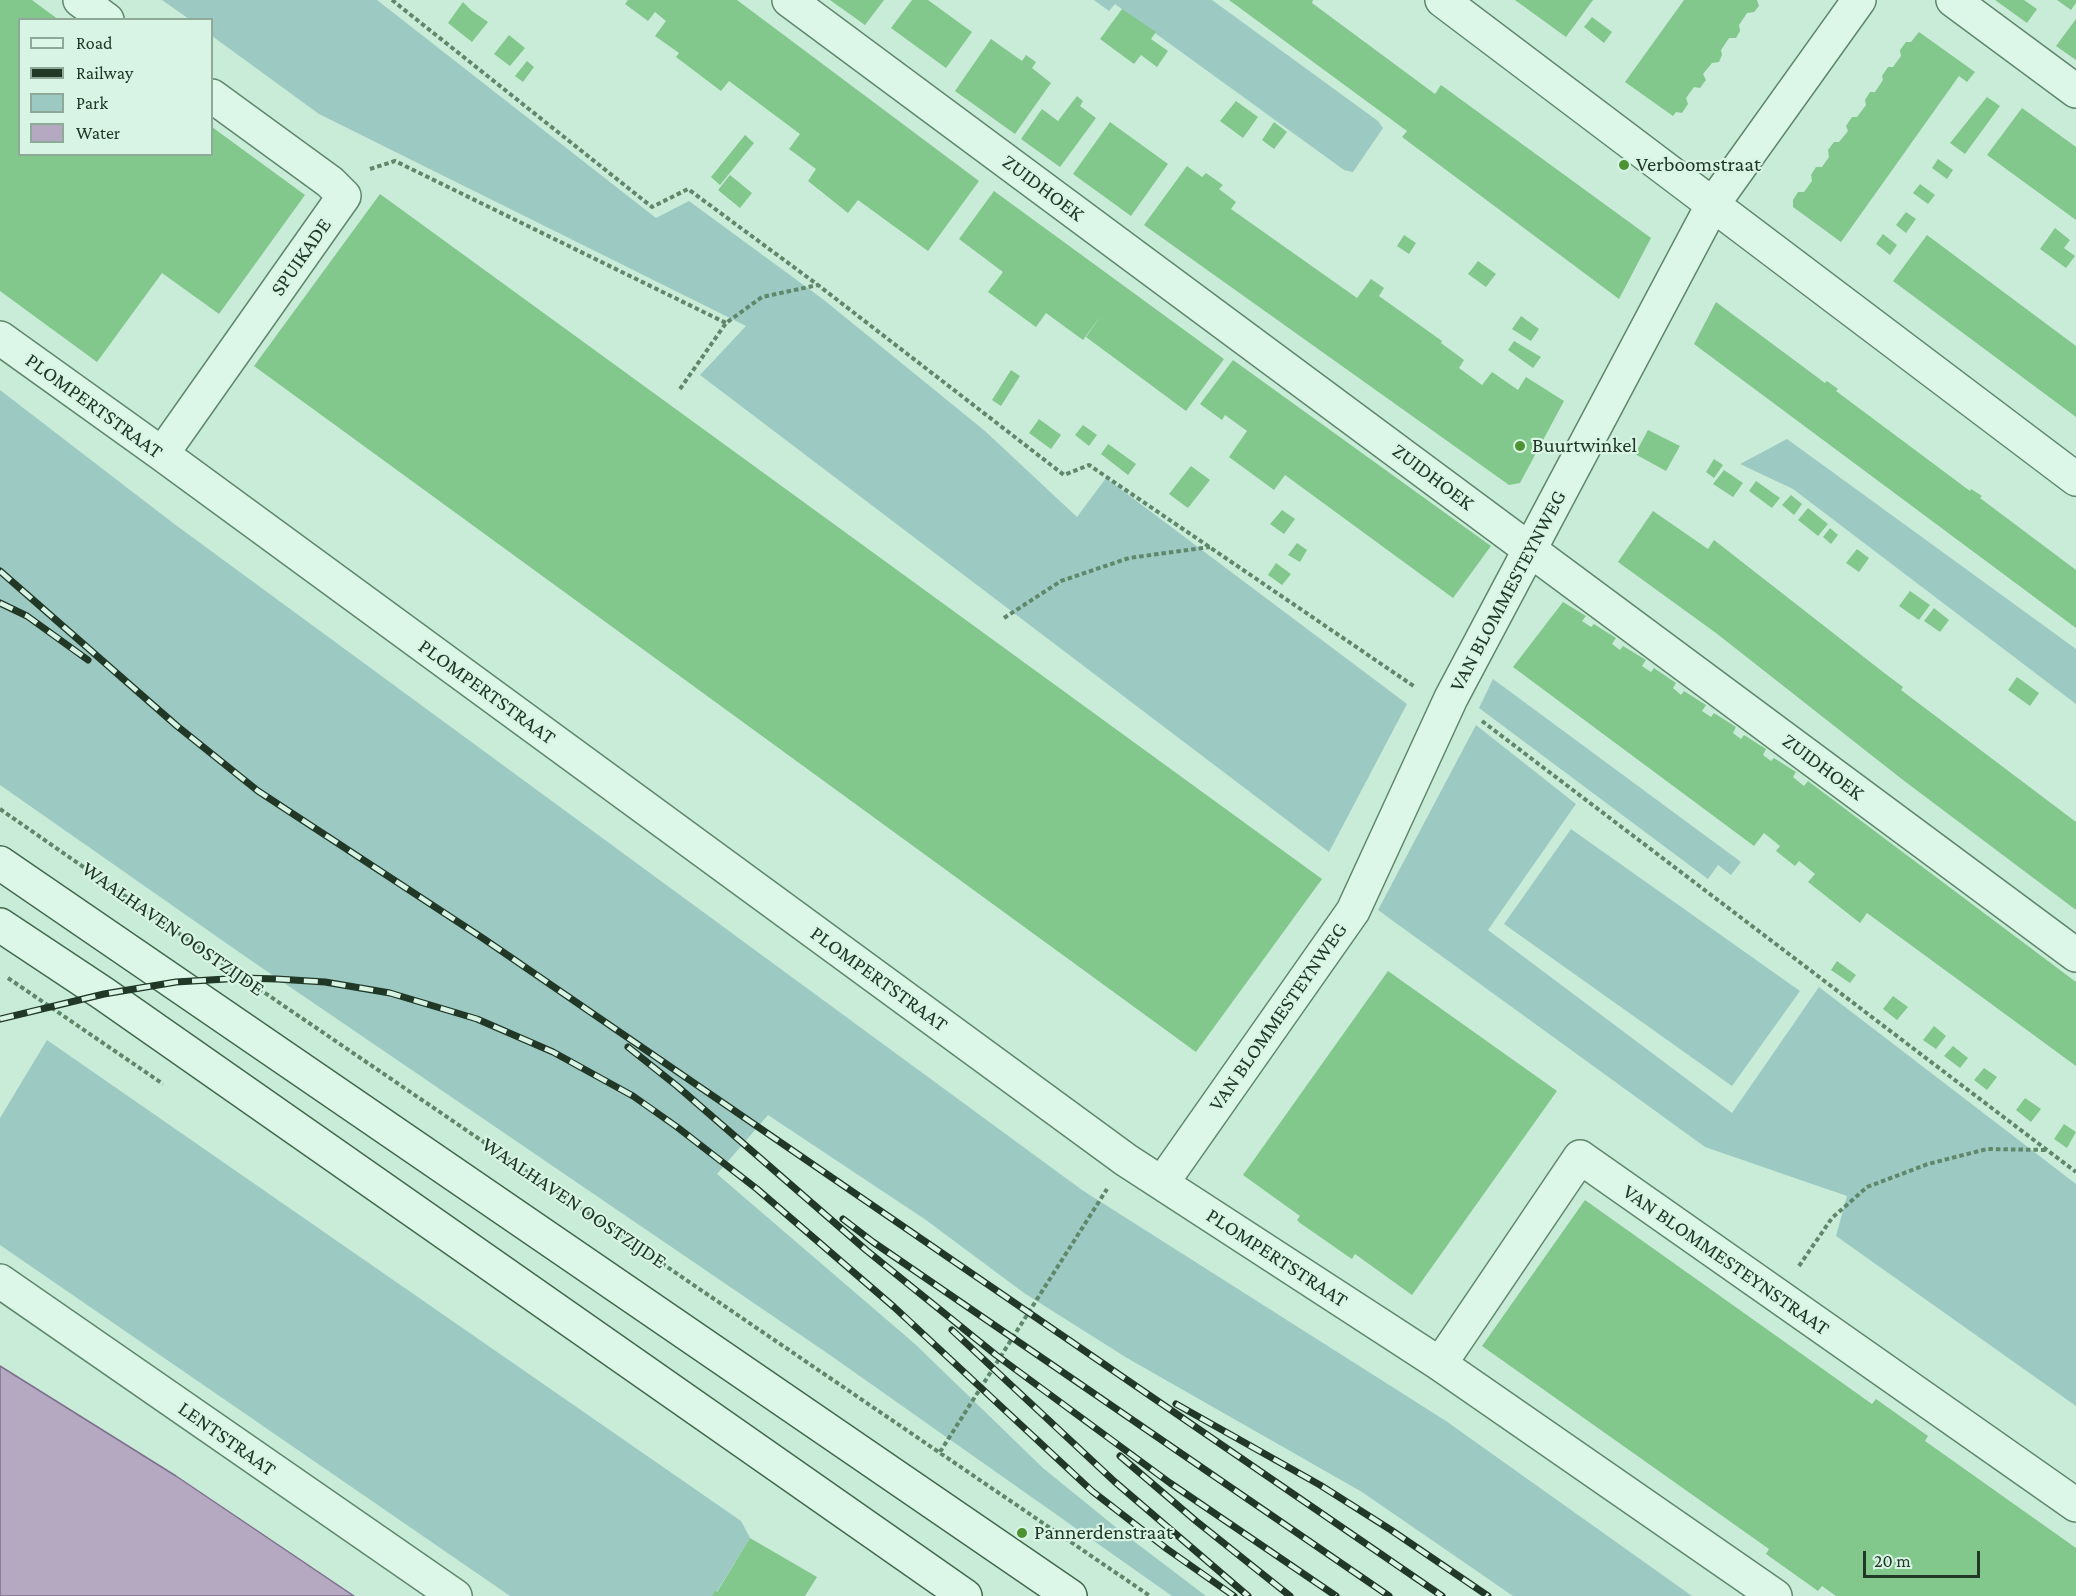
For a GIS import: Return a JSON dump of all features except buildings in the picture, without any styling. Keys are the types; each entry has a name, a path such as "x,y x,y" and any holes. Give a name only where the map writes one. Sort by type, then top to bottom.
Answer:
{"street":[{"path":"80,0 104,18"},
{"name":"ZUIDHOEK","path":"789,0 2076,955"},
{"path":"1442,0 2076,479"},
{"name":"VAN BLOMMESTEYNWEG","path":"1162,1183 1353,911 1451,698 1713,204 1859,0"},
{"path":"1953,0 2076,91"},
{"path":"213,97 330,182"},
{"name":"SPUIKADE","path":"162,454 344,196 330,182"},
{"name":"PLOMPERTSTRAAT","path":"0,338 162,454 1125,1160 1440,1364 1775,1596"},
{"name":"WAALHAVEN OOSTZIJDE","path":"0,863 1070,1596"},
{"path":"0,925 104,994 965,1596"},
{"name":"VAN BLOMMESTEYNSTRAAT","path":"1440,1364 1580,1157 2076,1505"},
{"name":"LENTSTRAAT","path":"0,1281 455,1596"}],"path":[{"path":"392,0 652,207 688,189 818,285 1064,475 1089,465 1412,686 1451,698 2076,1172"},
{"path":"330,182 395,161 726,324"},
{"path":"680,389 726,324 762,297 818,285"},
{"path":"1004,618 1061,581 1129,558 1210,547"},
{"name":"WAALHAVEN OOSTZIJDE","path":"0,809 243,978 1150,1596"},
{"path":"1778,1297 1832,1218 1867,1187 1928,1164 1987,1149 2047,1150"},
{"path":"940,1452 1125,1160"}],"green space":[{"path":"162,0 377,0 656,218 689,201 824,300 985,431 1077,517 1106,478 1407,704 1329,852 700,375 746,326 319,114 213,37 213,18 188,18"},
{"path":"1094,0 1212,0 1378,121 1383,128 1353,172 1344,170 1115,4 1109,11"},
{"path":"0,390 173,523 1082,1190 1446,1421 1692,1596 1513,1596 1362,1492 1127,1358 1024,1293 926,1220 768,1115 717,1174 915,1344 1043,1468 1206,1596 1172,1596 827,1353 246,957 0,785"},
{"path":"1787,439 2076,649 2076,704 1793,489 1740,464"},
{"path":"1493,679 1741,862 1731,875 1718,865 1708,879 1479,708"},
{"path":"1476,725 1576,804 1488,930 1732,1113 1819,987 2076,1184 2076,1406 1836,1236 1847,1196 1705,1147 1378,910"},
{"path":"1571,829 1800,991 1732,1086 1504,924"},
{"path":"47,1040 741,1521 750,1538 714,1596 510,1596 0,1245 0,1118"}],"water":[{"path":"0,1366 176,1476 354,1596 0,1596"}],"railway":[{"path":"0,571 177,726 258,791 484,939 1442,1596"},
{"path":"0,603 27,616 88,660"},
{"path":"0,1019 104,994 176,982 243,978 277,979 325,982 390,993 477,1019 553,1052 633,1096 757,1189 894,1307 1092,1491 1167,1549 1234,1596"},
{"path":"628,1047 677,1086 866,1250 996,1355 1170,1483 1336,1596"},
{"path":"843,1219 873,1242 1389,1596"},
{"path":"952,1330 1115,1482 1248,1596"},
{"path":"1176,1404 1320,1485 1488,1596"},
{"path":"1120,1456 1196,1521 1290,1596"}],"place":[{"name":"Verboomstraat","path":"1624,165"},
{"name":"Buurtwinkel","path":"1520,446"},
{"name":"Pannerdenstraat","path":"1022,1533"}]}
